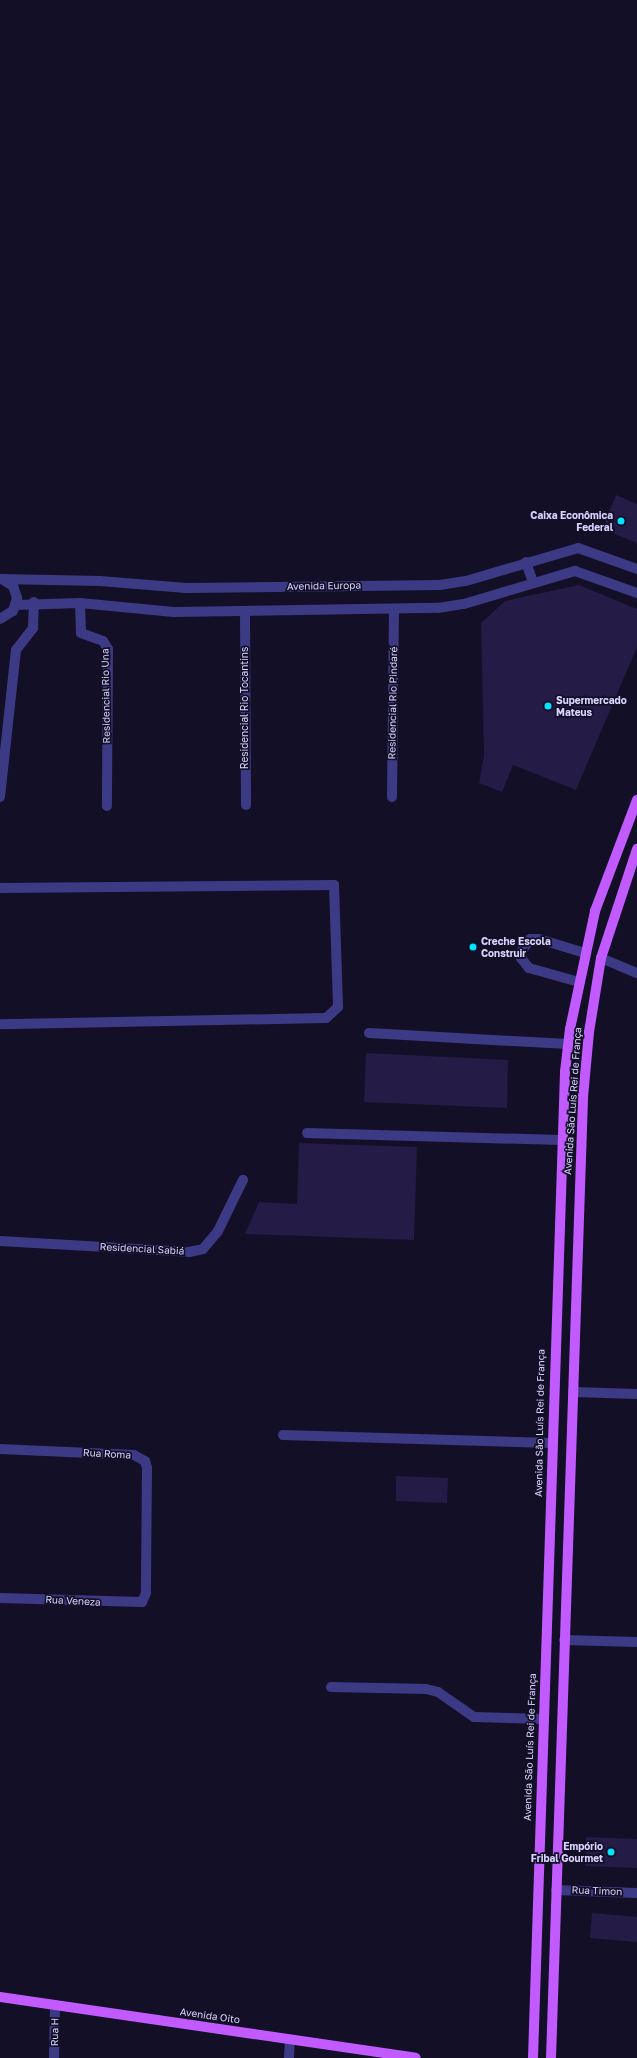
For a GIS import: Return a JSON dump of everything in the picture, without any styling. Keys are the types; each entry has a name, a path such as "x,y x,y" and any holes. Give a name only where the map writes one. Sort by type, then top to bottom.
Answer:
{"main road":[{"name":"Avenida São Luís Rei de França","path":"533,2058 551,1443 562,1140 568,1044 579,982 595,911 637,800"},
{"name":"Avenida São Luís Rei de França","path":"551,2058 583,1097 589,1032 601,958 637,849"},
{"name":"Avenida Oito","path":"0,1997 416,2058"}],"street":[{"name":"Avenida Europa","path":"1,579 100,581 186,588 440,585 466,581 526,562 578,548 637,568"},
{"path":"526,562 533,582"},
{"path":"0,619 8,616 16,605 34,602 80,603 162,611 394,609 451,607 561,573 582,572 637,593"},
{"name":"Avenida Europa","path":"1,579 16,592 16,605"},
{"path":"0,797 16,650 33,628 34,602"},
{"name":"Residencial Rio Una","path":"80,603 81,633 103,641 108,649 107,806"},
{"name":"Residencial Rio Pindaré","path":"392,797 394,609"},
{"name":"Residencial Rio Tocantins","path":"245,611 246,805"},
{"path":"0,888 334,885 338,1007 326,1018 0,1024"},
{"path":"579,982 529,968 521,958 522,951 530,939 539,939 585,953"},
{"path":"601,958 637,973"},
{"path":"369,1033 568,1044"},
{"path":"307,1133 562,1140"},
{"name":"Residencial Sabiá","path":"0,1241 203,1249 218,1231 243,1180"},
{"path":"573,1392 637,1394"},
{"path":"283,1435 551,1443"},
{"name":"Rua Roma","path":"0,1449 134,1455 145,1461 144,1599"},
{"name":"Rua Veneza","path":"0,1598 136,1604 144,1599"},
{"path":"564,1640 637,1642"},
{"path":"331,1687 426,1690 438,1692 474,1717 543,1719"},
{"name":"Rua Timon","path":"556,1890 637,1893"},
{"name":"Rua H","path":"54,2058 55,2005"},
{"path":"289,2058 290,2040"}],"building":[{"name":"Caixa Econômica Federal","path":"616,495 637,504 637,543 602,529"},
{"name":"Supermercado Mateus","path":"579,585 637,609 637,647 576,790 513,765 502,792 479,783 484,755 481,623 505,601"},
{"path":"366,1053 508,1060 507,1108 364,1102"},
{"path":"299,1143 417,1147 414,1240 245,1234 259,1202 297,1204"},
{"path":"396,1476 448,1478 447,1503 396,1501"},
{"name":"Empório Fribal Gourmet","path":"586,1837 637,1839 637,1868 585,1866"},
{"path":"592,1913 637,1917 637,1942 590,1938"}],"place":[{"name":"Caixa Econômica Federal","path":"621,521"},
{"name":"Supermercado Mateus","path":"548,706"},
{"name":"Creche Escola Construir","path":"473,947"},
{"name":"Empório Fribal Gourmet","path":"611,1852"}]}
